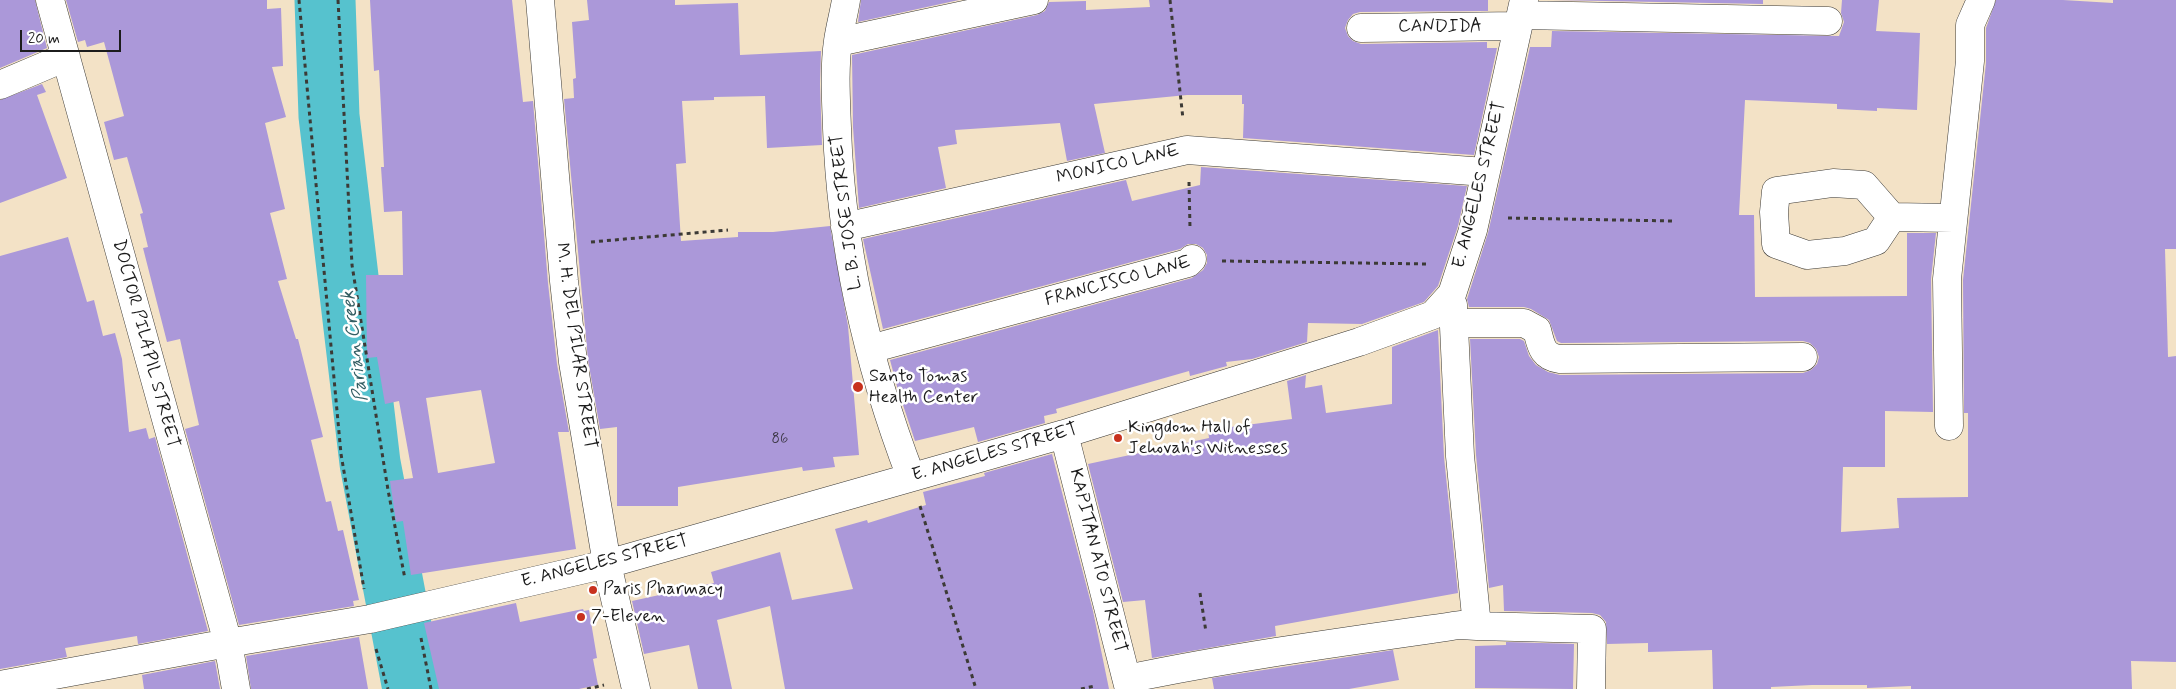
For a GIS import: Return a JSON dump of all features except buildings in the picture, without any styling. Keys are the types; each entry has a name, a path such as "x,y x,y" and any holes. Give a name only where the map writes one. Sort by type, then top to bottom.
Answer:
{"street":[{"name":"DOCTOR PILAPIL STREET","path":"50,0 228,643 236,689"},
{"name":"M. H. DEL PILAR STREET","path":"540,0 573,362 607,564 636,689"},
{"name":"L. B. JOSE STREET","path":"846,0 838,42 836,103 837,148 845,226 855,289 870,349 911,477"},
{"path":"838,42 1034,0"},
{"path":"1948,426 1947,279 1970,61 1970,25 1980,0"},
{"name":"E. ANGELES STREET","path":"0,685 373,618 607,564 1064,434 1405,326 1432,315 1452,294 1475,217 1521,13"},
{"name":"CANDIDA","path":"1361,28 1521,13 1828,21"},
{"path":"0,85 66,58"},
{"name":"MONICO LANE","path":"845,226 1188,150 1485,172"},
{"path":"1892,217 1953,218"},
{"name":"FRANCISCO LANE","path":"870,349 1188,263 1192,259"},
{"path":"1452,294 1460,456 1477,626"},
{"path":"1454,323 1524,323 1531,325 1537,330 1544,352 1550,358 1560,359 1803,357"},
{"name":"KAPITAN ATO STREET","path":"1064,434 1128,684"},
{"path":"1128,684 1210,662 1450,627 1477,626 1592,629 1591,689"}],"path":[{"path":"299,0 341,454 388,689"},
{"path":"338,0 352,265 388,490 410,610 431,689"},
{"path":"1475,217 1674,221"},
{"path":"561,245 728,230"},
{"name":"FRANCISCO LANE","path":"1192,259 1432,264"},
{"path":"911,477 976,689"},
{"path":"1200,593 1210,662"}],"waterway":[{"name":"Parian Creek","path":"325,0 329,116 370,463 413,689"}],"place":[{"name":"Santo Tomas Health Center","path":"858,387"},
{"name":"Kingdom Hall of Jehovah's Witnesses","path":"1118,438"},
{"name":"Paris Pharmacy","path":"593,590"},
{"name":"7-Eleven","path":"581,617"}]}
